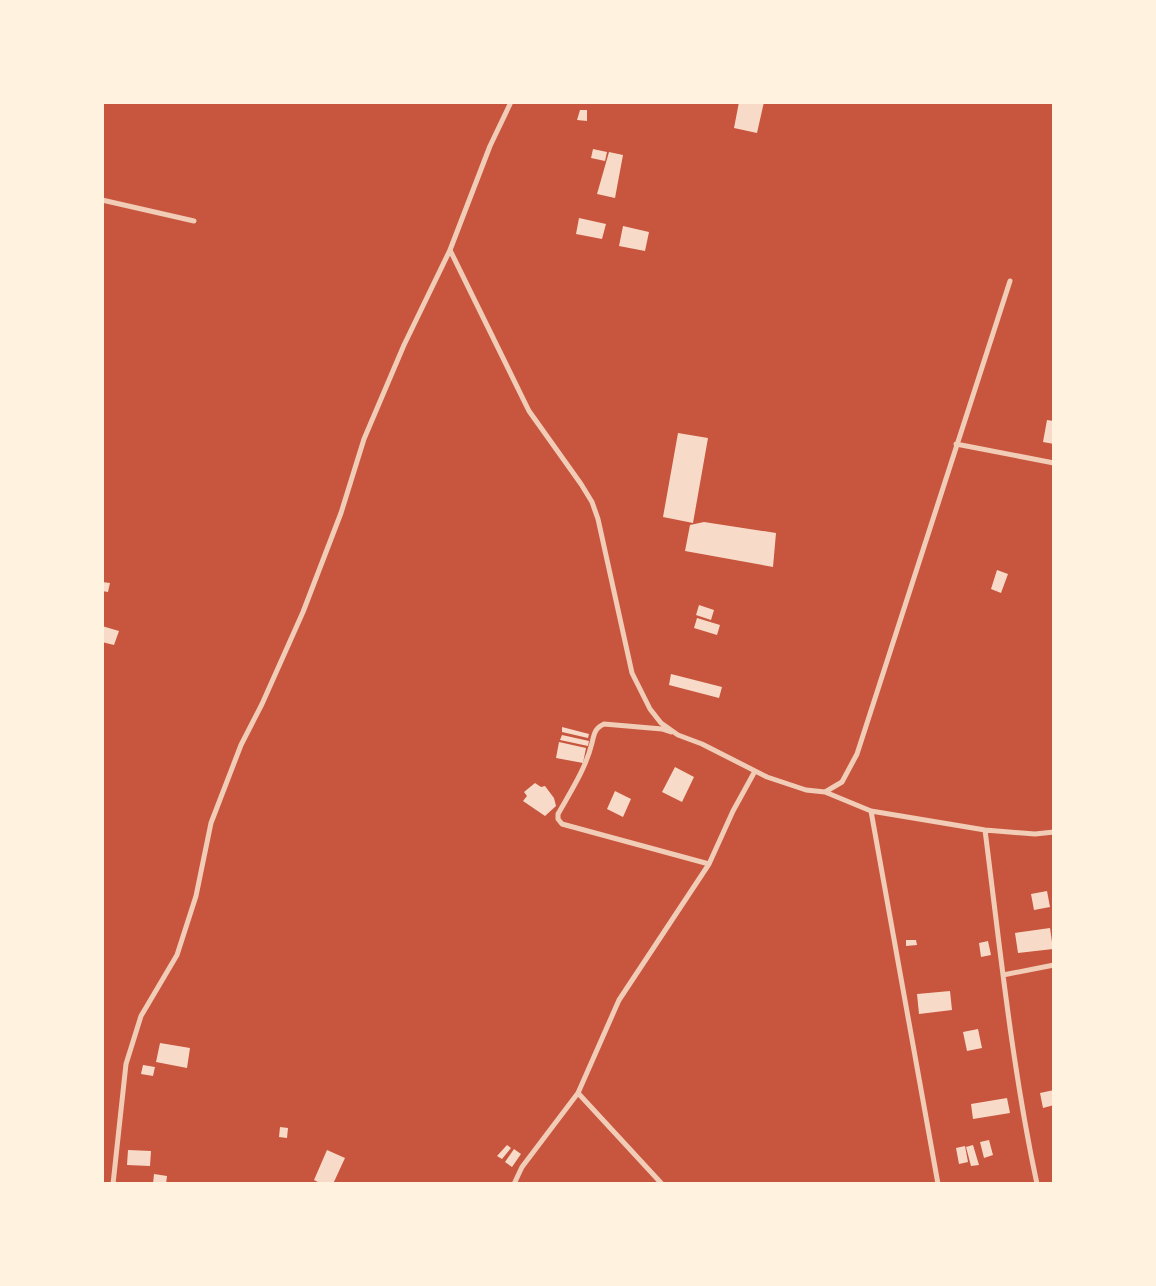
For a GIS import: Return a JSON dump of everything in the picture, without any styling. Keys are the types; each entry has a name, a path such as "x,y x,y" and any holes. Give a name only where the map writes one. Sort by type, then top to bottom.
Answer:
{"street":[{"path":"113,1184 126,1064 142,1016 177,955 196,896 211,823 241,745 262,704 342,513 364,439 404,345 450,250 490,146 511,102"},
{"path":"102,200 194,220"},
{"path":"450,250 530,411 592,502 598,519 632,673 650,710 661,723 678,735"},
{"path":"825,792 842,782 857,754 1010,281"},
{"path":"956,444 1054,463"},
{"path":"709,864 562,824 558,819 558,814 581,774 598,726 604,724 662,729 702,744 767,777 806,790 825,792 871,811 985,830 1035,834 1054,832"},
{"path":"514,1184 522,1167 578,1093 618,1000 709,864 733,812 755,771"},
{"path":"871,811 938,1184"},
{"path":"985,830 1023,1119 1037,1184"},
{"path":"1003,975 1054,965"},
{"path":"578,1093 662,1184"}],"building":[{"path":"739,102 764,102 757,133 734,128"},
{"path":"580,110 587,110 587,121 577,120"},
{"path":"593,149 607,152 605,161 591,158"},
{"path":"609,152 623,155 615,198 597,194"},
{"path":"579,218 606,224 602,239 576,234"},
{"path":"623,226 649,232 645,251 619,246"},
{"path":"1047,420 1054,421 1054,444 1043,442"},
{"path":"678,433 708,438 693,523 663,517"},
{"path":"704,522 776,533 773,567 685,551 690,525"},
{"path":"997,570 1008,574 1001,593 991,589"},
{"path":"102,582 110,583 108,592 102,591"},
{"path":"699,605 714,610 711,620 696,615"},
{"path":"697,618 720,625 717,635 694,628"},
{"path":"102,626 119,631 114,645 102,642"},
{"path":"671,674 722,687 719,698 669,685"},
{"path":"562,727 589,734 588,738 562,732"},
{"path":"562,735 589,741 588,746 560,740"},
{"path":"559,742 586,748 583,763 556,758"},
{"path":"675,767 694,777 682,802 662,792"},
{"path":"535,783 541,787 545,786 554,798 556,806 545,816 523,801 527,796 524,792"},
{"path":"615,791 631,799 623,817 607,809"},
{"path":"1047,891 1050,907 1034,910 1031,894"},
{"path":"1050,928 1053,949 1018,953 1015,933"},
{"path":"906,940 916,940 917,945 906,946"},
{"path":"988,941 991,955 981,957 979,943"},
{"path":"950,991 952,1010 919,1014 917,994"},
{"path":"978,1029 982,1048 967,1051 963,1032"},
{"path":"160,1043 190,1048 187,1068 156,1062"},
{"path":"143,1065 155,1067 153,1076 141,1074"},
{"path":"1054,1090 1054,1105 1043,1108 1040,1093"},
{"path":"1007,1098 1010,1113 973,1119 971,1104"},
{"path":"280,1127 288,1128 287,1138 279,1137"},
{"path":"989,1140 993,1155 984,1158 980,1142"},
{"path":"507,1145 511,1148 502,1159 497,1156"},
{"path":"973,1145 979,1165 971,1166 966,1147"},
{"path":"965,1146 968,1162 959,1164 956,1148"},
{"path":"514,1149 521,1154 512,1167 505,1162"},
{"path":"128,1150 151,1151 150,1166 127,1165"},
{"path":"327,1150 345,1158 333,1184 322,1184 314,1180"},
{"path":"154,1174 167,1176 166,1184 153,1184"}]}
